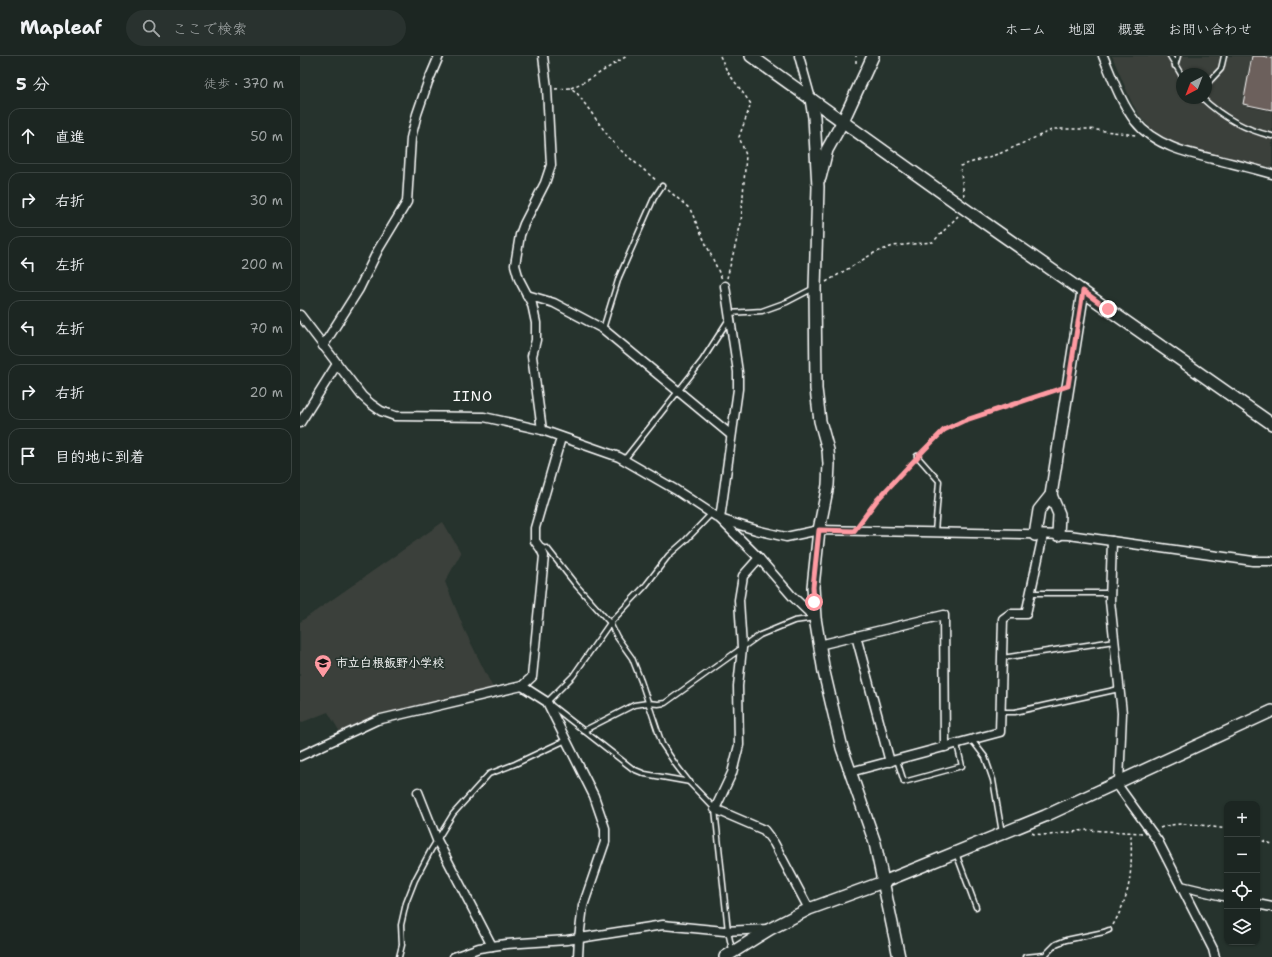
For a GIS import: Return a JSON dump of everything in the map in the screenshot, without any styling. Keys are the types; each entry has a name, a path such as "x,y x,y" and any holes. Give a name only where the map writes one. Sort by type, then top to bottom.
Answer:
{"street":[{"path":"323,346 359,289 387,233 401,214 407,202 411,138 416,114 439,56"},
{"path":"542,430 532,356 536,340 536,323 532,304 519,279 515,265 520,235 545,183 551,164 547,88 543,56"},
{"path":"751,56 965,209 1272,424"},
{"path":"799,56 812,99 814,117 818,187 815,288 816,389 820,421 828,450 829,464 828,485 819,530 813,587 815,618 819,645 842,748 875,843 899,957"},
{"path":"818,187 827,150 843,121 873,56"},
{"path":"1103,56 1125,106 1135,122 1151,137 1168,146 1198,156 1272,174"},
{"path":"720,519 738,389 738,372 725,286"},
{"path":"850,772 1000,732 1003,619 1010,614 1026,614 1039,535 1039,510 1051,494 1083,291"},
{"path":"527,295 554,303 603,329 732,435"},
{"path":"300,315 362,396 381,411 395,416 484,417 542,430 561,438 619,457 676,490 720,519 756,530 786,537 819,530 1069,535 1253,561 1272,561"},
{"path":"300,423 337,364"},
{"path":"300,756 377,720 522,686 532,677 544,556 535,541 535,528 561,438"},
{"path":"1051,494 1059,514 1058,535"},
{"path":"720,519 759,558 792,596 815,618"},
{"path":"1112,541 1110,601 1122,713 1118,783 1158,841 1212,948 1214,957"},
{"path":"759,558 742,576 739,600 742,648 738,686 739,745 732,773 715,808 764,830 774,843 809,909"},
{"path":"819,645 944,615 945,747"},
{"path":"856,636 893,761"},
{"path":"522,686 547,702 594,796 605,828 605,842 583,906 578,957"},
{"path":"729,955 770,929 809,909 882,882 1022,825 1118,783 1272,711"},
{"path":"418,792 437,840 492,946"},
{"path":"1180,886 1224,896"},
{"path":"1260,905 1272,907"},
{"path":"454,957 479,948 492,946 579,938 663,925 728,931 770,929"}],"lane":[{"path":"1170,56 1175,66"},
{"path":"1175,66 1178,56"},
{"path":"1212,79 1222,69 1224,56"},
{"path":"1208,104 1226,117 1244,126 1272,136"},
{"path":"603,329 619,276 654,198 662,186"},
{"path":"624,460 702,361 730,316 762,311 787,302 815,288"},
{"path":"918,456 939,481 935,533"},
{"path":"690,783 645,774 633,769 547,702 573,676 610,623 646,585 669,555 711,514"},
{"path":"541,549 547,548 576,585 610,623 617,637 632,658 662,744 690,783 715,808 728,931 729,955"},
{"path":"1030,593 1110,593"},
{"path":"584,731 634,705 665,703 760,635 794,621 815,618"},
{"path":"1002,658 1114,641"},
{"path":"1000,712 1016,712 1119,689"},
{"path":"399,957 402,945 401,925 406,903 415,880 453,814 489,774 515,764 566,740"},
{"path":"972,740 985,757 993,780 1002,833"},
{"path":"893,761 904,782 962,766 956,744"},
{"path":"956,852 976,907"},
{"path":"1025,957 1045,955 1056,944 1066,940 1109,930"}],"path":[{"path":"547,88 571,88 590,79 627,56"},
{"path":"720,56 727,70 751,104 739,137 746,155 740,223 725,286"},
{"path":"856,56 856,63"},
{"path":"571,88 577,93 618,148 690,209 725,286"},
{"path":"815,288 874,253 893,246 933,242 965,209 960,166 1001,153 1054,129 1089,129 1136,135"},
{"path":"854,531 877,500 944,430 963,421 1068,386"},
{"path":"1022,825 1034,834 1049,835 1087,830 1151,832 1165,826 1179,824 1224,829"},
{"path":"1109,930 1117,917 1126,896 1130,880 1132,865 1131,832"},
{"path":"1260,840 1272,844"}],"shaded area":[{"path":"1112,56 1272,56 1272,168 1205,152 1177,143 1163,137 1151,129 1141,118 1132,103"},
{"path":"443,522 461,553 445,582 465,631 493,688 377,718 340,732 328,712 300,723 300,622"}],"building":[{"path":"1252,56 1272,58 1272,110 1243,104"}],"place":[{"name":"市立白根飯野小学校","path":"323,678"}],"district":[{"name":"IINO","path":"473,396"}],"route":[{"path":"814,602 813,587 819,530 854,531 877,500 944,430 963,421 1068,386 1083,291 1108,309"}]}
